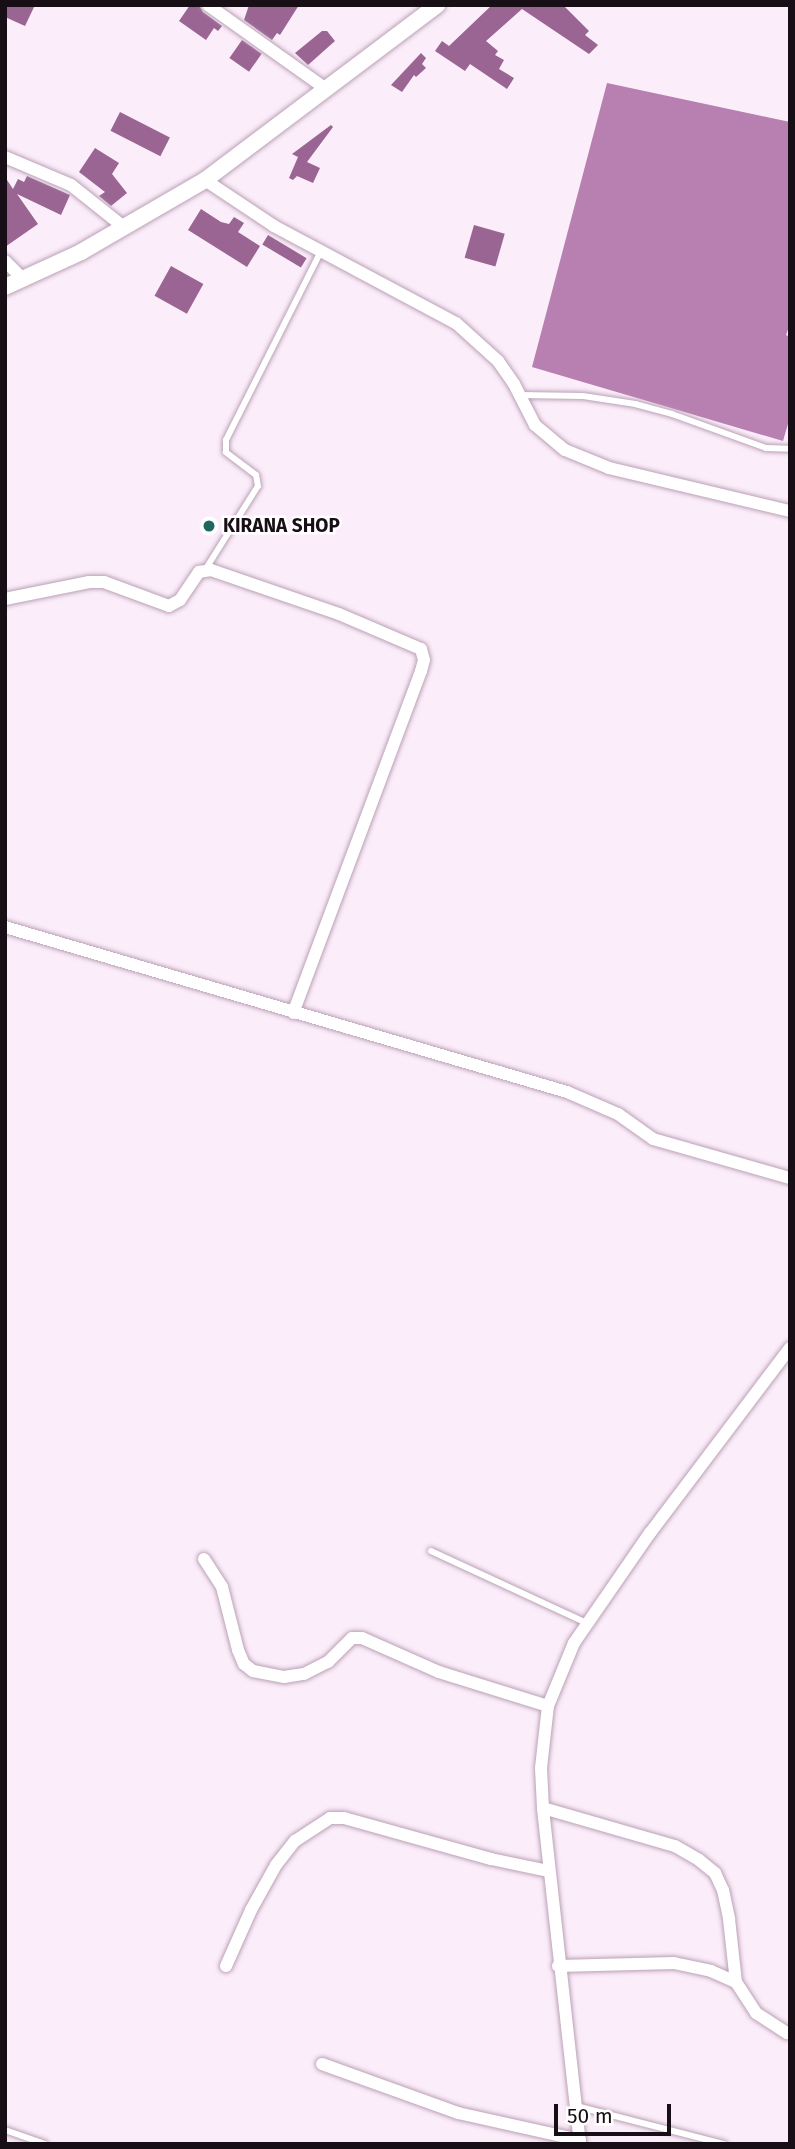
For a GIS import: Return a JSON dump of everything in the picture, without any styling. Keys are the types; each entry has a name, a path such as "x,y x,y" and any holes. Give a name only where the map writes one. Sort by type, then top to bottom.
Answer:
{"street":[{"path":"208,5 326,88"},
{"path":"5,287 125,228 205,180 437,5"},
{"path":"5,158 71,185 125,228"},
{"path":"205,180 274,226 456,323 498,361 535,425 547,437 585,459 609,468 790,511"},
{"path":"5,261 23,279"},
{"path":"5,599 89,582 104,582 169,606 180,600 194,578 205,570 221,572 416,645 424,655 421,671 293,1013"},
{"path":"5,927 567,1092 596,1102 653,1139 790,1178"},
{"path":"322,2064 458,2113 580,2142 558,1966 543,1808 541,1768 548,1706 573,1643 650,1533 790,1348"},
{"path":"204,1559 222,1587 244,1664 253,1671 284,1677 304,1674 328,1662 352,1638 362,1638 439,1672 548,1706"},
{"path":"543,1808 675,1846 715,1874 723,1890 736,1982 756,2012 787,2033"},
{"path":"226,1966 251,1910 276,1866 295,1841 330,1818 344,1818 491,1859 548,1871"},
{"path":"558,1966 674,1963 712,1971 736,1982"}],"lane":[{"path":"205,570 258,486 256,475 226,452 226,440 321,251"},
{"path":"520,395 583,396 635,404 672,414 766,448 790,449"},
{"path":"431,1551 587,1623"},
{"path":"575,2105 724,2144"},
{"path":"5,2130 45,2144"}],"shaded area":[{"path":"607,83 790,122 790,324 786,335 790,337 790,417 783,441 532,367"}],"building":[{"path":"5,5 35,5 25,26 5,17"},
{"path":"190,5 199,5 203,12 222,26 218,31 214,28 206,40 179,21"},
{"path":"249,5 299,5 280,35 277,33 272,40 244,20"},
{"path":"492,5 563,5 589,31 585,35 598,45 589,54 522,9 486,41 498,51 495,55 504,60 499,69 514,78 507,89 470,64 465,71 435,51 442,41 449,46"},
{"path":"322,31 327,31 335,41 308,65 295,53"},
{"path":"242,40 262,54 249,72 229,58"},
{"path":"421,53 426,58 422,64 426,68 416,77 414,75 402,92 391,85"},
{"path":"120,112 170,137 160,156 110,131"},
{"path":"331,125 333,127 307,162 320,168 313,183 297,176 293,180 289,178 298,157 292,154"},
{"path":"95,148 119,163 112,174 127,193 111,206 99,196 105,192 79,172"},
{"path":"27,176 70,195 61,215 17,194 38,224 5,247 5,177 13,189 18,179 24,182"},
{"path":"201,209 221,222 229,224 234,217 244,223 238,232 260,246 247,267 188,230"},
{"path":"474,225 505,234 495,267 465,258"},
{"path":"268,235 307,258 301,268 262,244"},
{"path":"171,266 203,284 187,314 155,296"}],"place":[{"name":"KIRANA SHOP","path":"209,526"}]}
